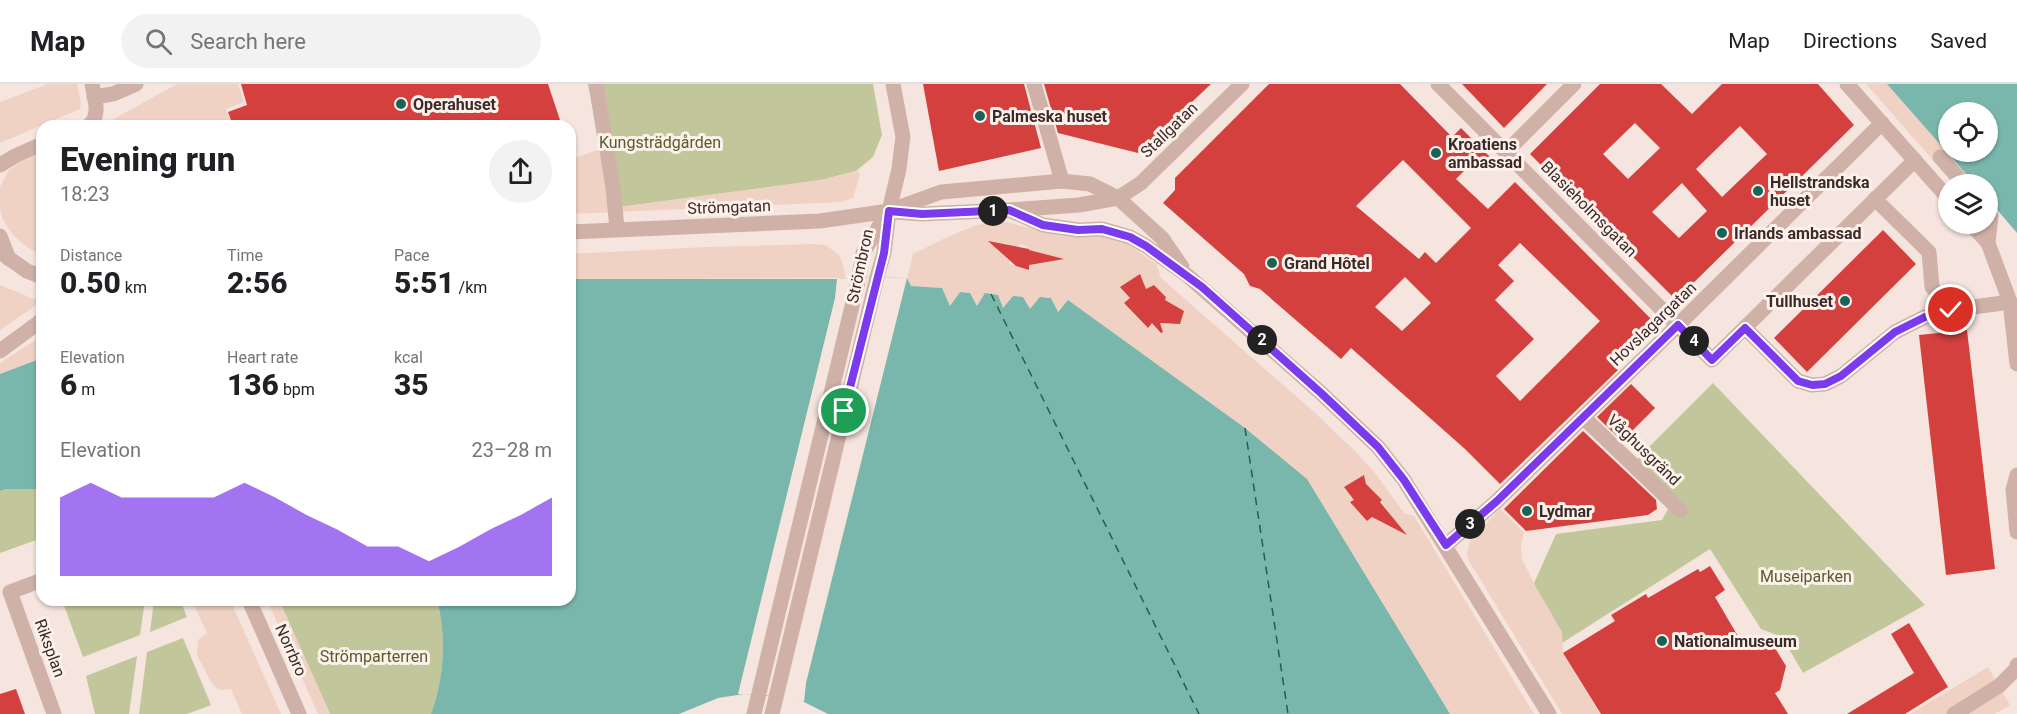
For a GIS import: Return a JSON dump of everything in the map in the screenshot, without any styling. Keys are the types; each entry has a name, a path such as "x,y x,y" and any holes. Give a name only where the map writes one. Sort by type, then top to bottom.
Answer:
{"street":[{"path":"94,120 96,116 93,91 113,94 136,84"},
{"path":"596,84 613,187 617,229"},
{"path":"889,211 899,169 903,136 893,84"},
{"path":"1034,84 1062,180"},
{"name":"Stallgatan","path":"1118,198 1141,183 1242,84"},
{"name":"Blasieholmsgatan","path":"1438,84 1712,360 1745,328"},
{"path":"1506,152 1574,84"},
{"path":"1847,84 1938,186"},
{"name":"Hovslagargatan","path":"1446,545 1497,501 1882,123"},
{"path":"0,165 36,147"},
{"path":"1915,160 1745,328 1798,381 1812,385 1825,384 1841,376 1895,332 1925,317 1951,310 2010,302"},
{"path":"1944,162 1955,174"},
{"path":"889,211 941,192 1062,180 1090,184 1118,198 1162,238 1188,276"},
{"path":"889,211 922,214 1009,210 1079,205 1118,198"},
{"path":"1875,199 1929,252 1932,286 1951,310"},
{"path":"1009,210 1043,225 1078,230 1102,229 1120,233 1146,246 1188,276 1321,393 1378,447 1404,480 1549,714"},
{"name":"Strömgatan","path":"576,232 820,221 889,211"},
{"name":"Strömbron","path":"754,714 860,277 863,253 889,211"},
{"name":"Strömbron","path":"772,714 884,253 889,211"},
{"path":"1980,234 1988,243 2010,302 2017,364"},
{"path":"1988,243 1989,234"},
{"path":"0,236 5,256 36,275"},
{"path":"0,351 36,324"},
{"name":"Våghusgränd","path":"1583,417 1680,510"},
{"path":"2017,475 2013,490 2017,532"},
{"name":"Riksplan","path":"36,582 10,592 54,714"},
{"name":"Norrbro","path":"252,606 299,714"},
{"path":"1954,714 1999,686 2016,667"}],"green space":[{"name":"Kungsträdgården","path":"588,84 873,84 882,135 873,157 856,171 821,180 612,208"},
{"name":"Museiparken","path":"1713,383 1925,605 1803,673 1782,637 1761,629 1710,549 1562,643 1531,590 1556,534 1662,520 1670,505 1637,459"},
{"path":"36,489 36,540 0,553 0,491"},
{"path":"64,606 144,606 140,635 83,657"},
{"path":"153,606 182,606 187,617 150,632"},
{"name":"Strömparterren","path":"282,606 438,606 443,657 439,686 431,714 330,714"},
{"path":"183,638 211,705 187,714 139,714 147,652"},
{"path":"137,656 129,714 95,714 86,676"}],"shaded area":[{"path":"48,84 77,84 81,103 80,109 54,120 36,120 36,128 0,143 0,102"},
{"path":"177,84 238,84 244,102 226,109 230,120 112,120"},
{"path":"1866,84 1887,84 1938,142 1938,162 1956,162 1966,174 1945,174"},
{"path":"600,149 612,208 821,180 856,171 860,174 853,198 841,202 576,214 576,158"},
{"path":"36,156 36,252 13,235 3,220 0,210 0,187 8,171"},
{"path":"1003,221 1052,234 1103,237 1125,242 1156,264 1161,278 1313,411 1375,473 1404,513 1414,516 1534,714 1450,714 1307,479 1245,428 1068,300 1057,312 1051,298 1040,297 1030,310 1023,297 1013,296 1003,308 977,306 970,293 960,292 950,306 942,288 911,286 907,278 913,254 977,225","holes":["1005,244 1019,247 1020,244 1029,247 1029,269 1009,264 1010,261 1000,252","1154,285 1166,296 1165,300 1184,311 1180,324 1152,323 1147,328 1124,303","1364,475 1368,491 1372,490 1392,516 1388,525 1372,517 1367,521 1351,502 1354,500 1344,487"]},
{"path":"826,245 839,255 846,278 576,279 576,254 705,247"},
{"path":"0,285 36,300 36,305 0,330"},
{"path":"36,340 36,360 0,374 0,363"},
{"path":"1500,509 1524,532 1521,546 1522,559 1562,632 1563,654 1600,714 1562,714 1469,561 1467,554 1470,541"},
{"path":"194,606 233,606 281,714 242,714 231,689 216,688 197,655 198,640 207,633"},
{"path":"270,606 282,606 330,714 318,714"},
{"path":"1988,667 2010,705 1995,714 1910,714"}],"water":[{"path":"1887,84 2017,84 2017,233 1998,211 1998,174 1966,174 1956,162 1998,162 1998,102 1938,102 1938,142"},
{"path":"907,278 911,286 942,288 950,306 960,292 970,293 977,306 985,293 998,295 1003,308 1013,296 1023,297 1030,309 1040,297 1051,298 1058,312 1068,300 1245,428 1307,479 1450,714 828,714 790,698 744,694 718,698 679,714 431,714 439,686 443,657 438,606 576,606 576,279"},
{"path":"36,360 36,489 0,491 0,374"}],"pier":[{"path":"907,278 806,683 804,702 776,696 738,694 835,298 837,279"}],"building":[{"name":"Operahuset","path":"241,84 548,84 560,120 231,120 228,112 247,105"},
{"name":"Palmeska huset","path":"923,84 1024,84 1041,148 939,171"},
{"path":"1044,84 1211,84 1138,153 1058,133"},
{"path":"1269,84 1400,84 1452,137 1461,128 1494,161 1474,161 1456,179 1488,209 1515,182 1654,322 1612,364 1618,370 1500,484 1465,449 1351,348 1341,359 1260,289 1250,286 1244,274 1163,203 1175,190 1175,178","holes":["1403,160 1471,228 1436,263 1425,252 1419,259 1356,206","1520,243 1600,321 1520,401 1496,376 1534,339 1495,300 1514,281 1498,265","1405,277 1431,303 1402,331 1375,307"]},
{"path":"1462,84 1547,84 1504,128"},
{"path":"1600,84 1661,84 1692,114 1722,84 1818,84 1854,125 1676,300 1530,154","holes":["1635,123 1660,148 1628,179 1603,154","1740,126 1767,154 1722,197 1696,169","1682,183 1707,211 1679,238 1652,212"]},
{"name":"Tullhuset","path":"1883,230 1916,264 1807,372 1774,338"},
{"path":"988,241 1064,259 1029,265 1029,270 1016,266"},
{"path":"1140,274 1146,289 1154,285 1166,297 1165,300 1184,311 1180,324 1160,323 1163,332 1161,333 1152,323 1148,328 1124,303 1130,298 1120,287"},
{"path":"1967,330 1995,569 1946,575 1919,335"},
{"path":"1631,384 1655,408 1622,441 1597,417"},
{"path":"1583,431 1656,500 1657,509 1648,515 1526,531 1504,509"},
{"path":"1364,475 1366,484 1382,500 1380,502 1407,535 1372,517 1367,521 1350,502 1354,500 1344,487"},
{"name":"Nationalmuseum","path":"1710,566 1725,590 1715,597 1742,643 1747,640 1775,648 1786,666 1780,690 1775,693 1788,714 1601,714 1563,653 1615,621 1611,615 1646,594 1648,598 1698,569 1700,572"},
{"path":"1909,623 1948,687 1905,714 1847,714 1914,673 1891,634"},
{"path":"16,689 25,714 0,714 0,694"}],"ferry route":[{"path":"991,294 1199,714"},
{"path":"1245,428 1288,714"}],"place":[{"name":"Operahuset","path":"401,104"},
{"name":"Palmeska huset","path":"980,116"},
{"name":"Kroatiens ambassad","path":"1436,153"},
{"name":"Hellstrandska huset","path":"1758,191"},
{"name":"Irlands ambassad","path":"1722,233"},
{"name":"Grand Hôtel","path":"1272,263"},
{"name":"Tullhuset","path":"1845,301"},
{"name":"Lydmar","path":"1527,511"},
{"name":"Nationalmuseum","path":"1662,641"}],"route":[{"path":"844,411 884,253 889,211 922,214 1009,210 1043,225 1078,230 1102,229 1120,233 1146,246 1202,287 1378,447 1404,480 1446,545 1497,501 1678,325 1712,360 1745,328 1798,381 1812,385 1825,384 1841,376 1895,332 1925,317 1951,310"}]}
